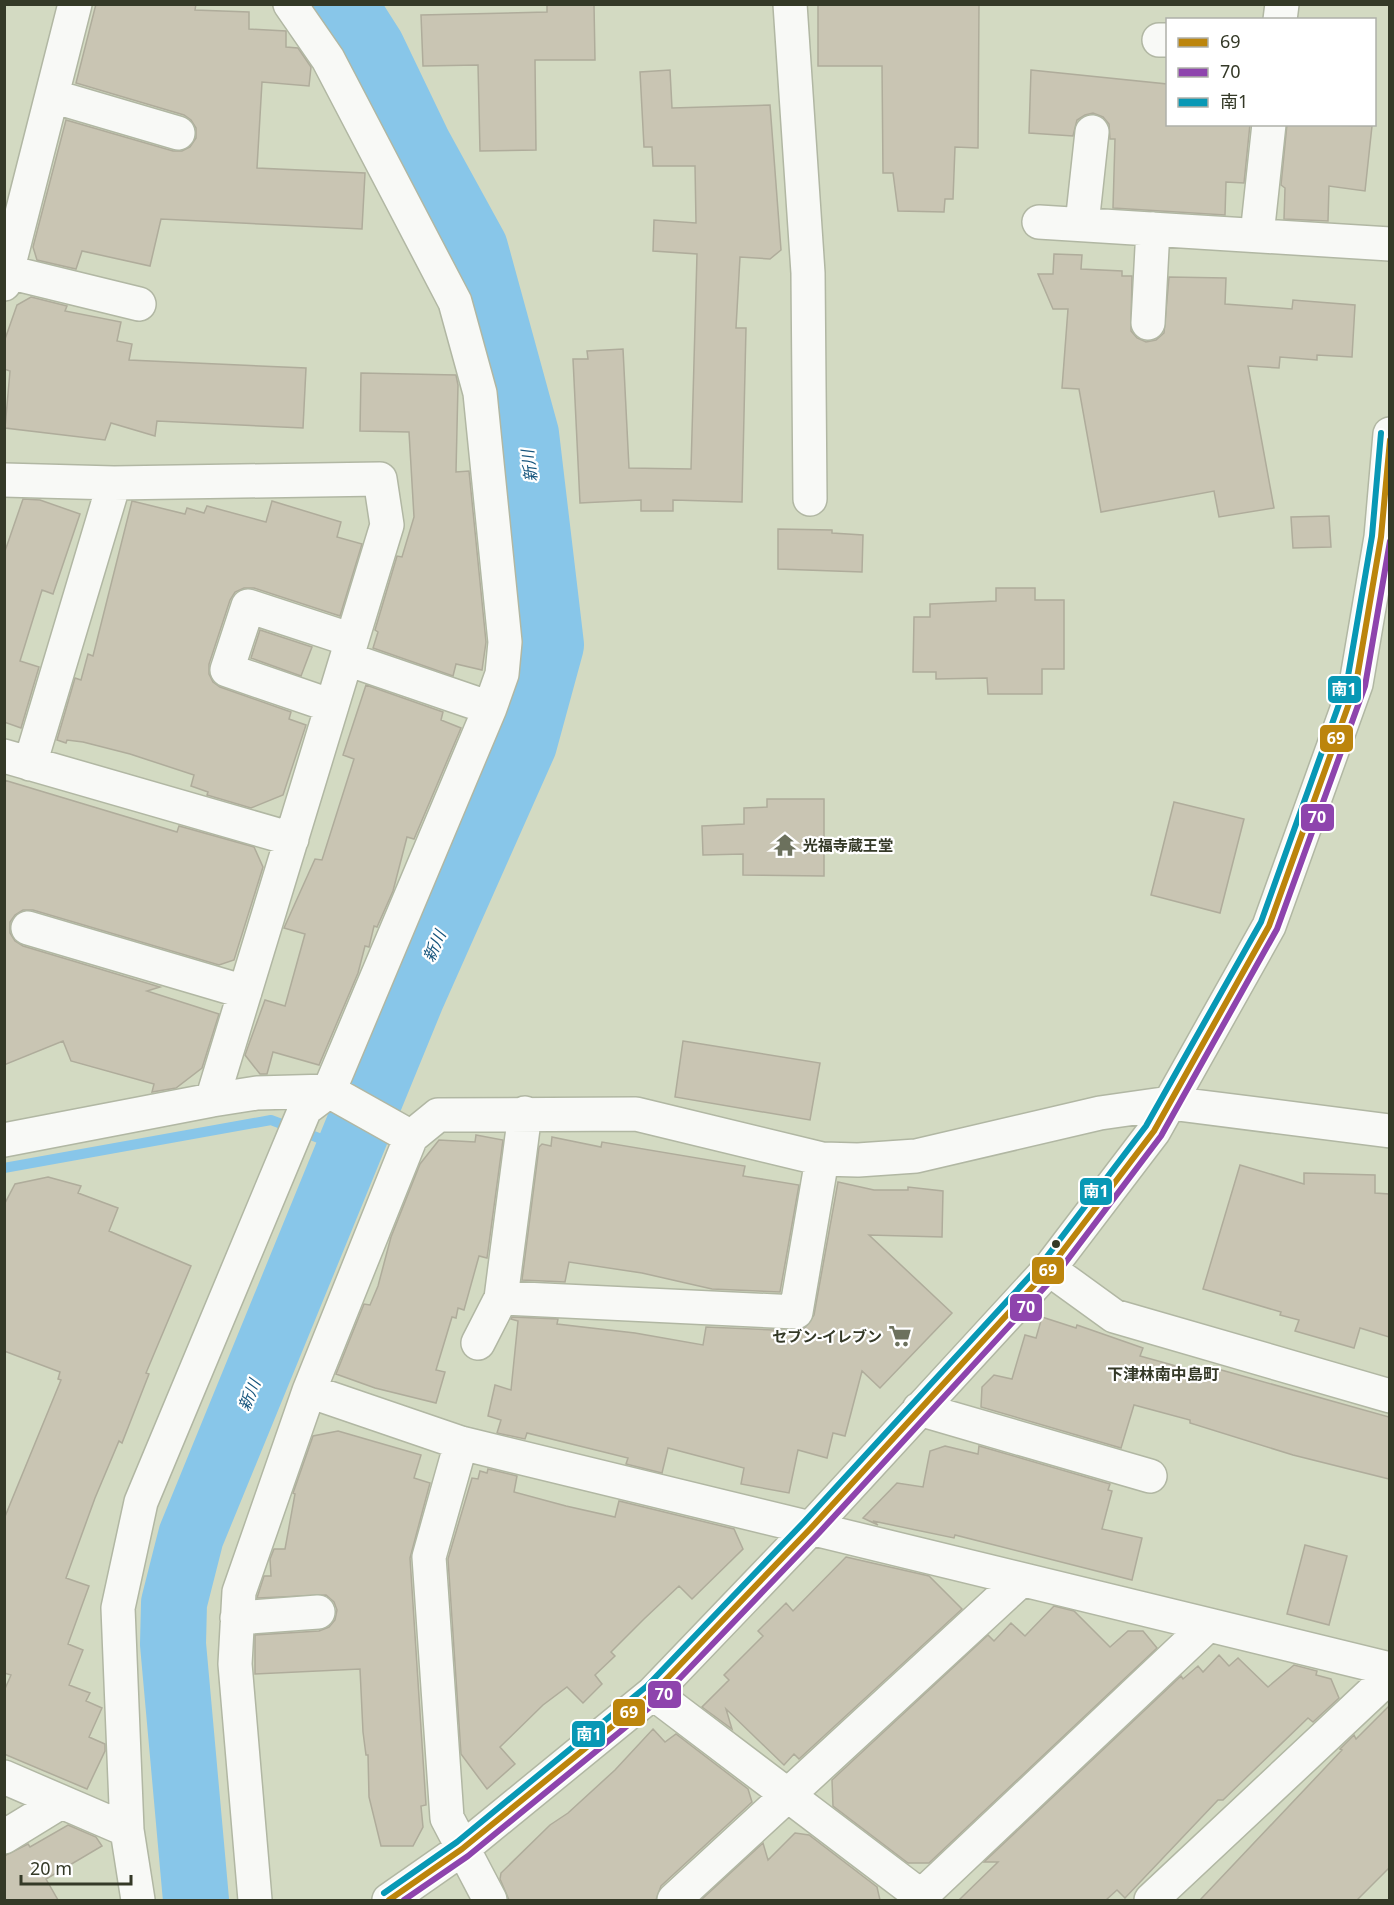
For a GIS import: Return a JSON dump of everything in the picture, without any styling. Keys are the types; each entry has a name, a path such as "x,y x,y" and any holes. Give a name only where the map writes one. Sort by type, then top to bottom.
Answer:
{"street":[{"path":"75,4 6,278 138,304"},
{"path":"138,1900 127,1830 118,1608 141,1502 289,1147 326,1099 490,708 502,674 506,642 480,393 455,302 328,59 290,4"},
{"path":"790,4 808,273 810,499"},
{"path":"52,96 178,133"},
{"path":"1257,235 1269,126"},
{"path":"1082,224 1092,132"},
{"path":"1039,222 1389,244"},
{"path":"1148,323 1153,229"},
{"path":"389,1900 462,1849 653,1693 811,1528 1048,1269 1154,1131 1269,926 1356,684 1385,539 1389,434"},
{"path":"4,480 114,483 380,479 387,525 212,1100"},
{"path":"114,483 17,760 292,838"},
{"path":"332,706 227,670 248,606 490,708"},
{"path":"28,928 245,992"},
{"path":"6,1143 212,1100 257,1093 326,1099 402,1132"},
{"path":"255,1900 235,1664 239,1592 402,1132 438,1115 636,1114 822,1159 858,1160 916,1156 1100,1113 1170,1102 1389,1131"},
{"path":"478,1343 501,1298 525,1113"},
{"path":"501,1298 796,1312 822,1159"},
{"path":"1048,1269 1114,1316 1389,1396"},
{"path":"309,1392 461,1443 1389,1669"},
{"path":"918,1409 1150,1476"},
{"path":"461,1443 429,1557 447,1818 490,1900"},
{"path":"674,1900 1021,1580"},
{"path":"237,1618 318,1612"},
{"path":"653,1693 921,1899 1208,1625"},
{"path":"1151,1900 1389,1676"},
{"path":"4,1777 127,1830"},
{"path":"4,1837 61,1802"}],"building":[{"path":"96,4 196,4 195,10 249,12 249,29 286,31 286,47 298,48 311,67 309,86 262,82 257,168 365,173 362,229 161,219 150,266 82,251 76,269 37,260 33,247 66,120 173,151 182,151 190,147 196,138 196,128 184,115 76,83"},
{"path":"547,4 594,4 595,60 535,60 536,150 480,151 478,65 423,66 421,15 547,12"},
{"path":"818,4 979,4 978,148 955,147 953,199 945,199 944,212 898,211 893,173 883,173 882,66 818,66"},
{"path":"670,70 672,108 770,105 781,250 770,259 740,257 736,328 746,328 742,502 673,500 673,511 641,511 641,500 580,503 573,359 588,359 587,351 623,349 629,468 691,469 697,254 653,251 654,220 696,223 695,166 653,166 652,147 644,147 640,72"},
{"path":"1031,70 1166,84 1166,126 1250,126 1244,183 1226,182 1225,215 1113,208 1115,139 1110,139 1109,124 1103,117 1093,113 1077,120 1073,136 1029,133"},
{"path":"1287,126 1372,126 1365,191 1329,186 1328,221 1284,219 1285,188 1281,185"},
{"path":"1054,254 1082,255 1081,269 1122,271 1122,276 1132,276 1131,331 1137,338 1146,342 1156,340 1164,333 1169,277 1226,278 1225,304 1292,309 1293,300 1355,305 1352,357 1317,355 1317,360 1280,357 1279,368 1248,366 1274,508 1219,517 1214,491 1101,512 1079,389 1062,388 1068,309 1053,309 1038,274 1053,274"},
{"path":"31,297 67,306 65,311 121,322 117,341 132,344 129,360 306,368 303,428 157,421 155,436 111,423 105,440 5,428 10,371 4,369 4,342 17,305"},
{"path":"361,373 456,375 458,385 456,472 469,471 486,642 482,670 456,664 453,676 373,648 378,632 375,630 397,556 402,557 414,517 409,432 360,431"},
{"path":"23,499 40,500 80,514 53,594 42,590 20,661 39,667 21,728 4,722 4,554"},
{"path":"132,501 185,514 187,508 204,513 207,506 266,522 272,501 341,522 337,537 362,544 340,616 254,588 244,588 235,592 230,600 209,664 209,674 213,682 220,687 291,712 289,719 306,725 283,795 251,808 207,795 208,792 191,786 194,775 130,754 83,742 67,740 66,743 57,740 75,678 81,680 88,654 93,656"},
{"path":"1329,516 1331,547 1293,548 1291,517"},
{"path":"778,529 832,530 832,533 863,535 862,572 778,569"},
{"path":"996,588 1035,588 1035,600 1064,600 1064,669 1042,669 1042,694 988,694 987,678 936,679 936,672 913,672 914,617 930,617 930,604 996,601"},
{"path":"260,630 312,647 301,676 251,658"},
{"path":"366,685 443,712 441,720 461,728 414,839 407,837 393,891 377,927 374,926 369,947 365,946 358,973 319,1065 273,1052 267,1074 260,1074 245,1055 265,1000 285,1006 305,934 284,928 315,859 322,860 354,759 343,755"},
{"path":"4,780 177,832 179,826 254,847 263,867 234,960 219,965 33,910 23,910 10,922 10,933 15,941 23,946 160,987 147,991 219,1014 202,1068 176,1088 152,1092 154,1084 71,1061 63,1041 4,1065"},
{"path":"767,799 824,799 824,876 743,875 743,854 703,855 702,826 744,824 744,808 767,807"},
{"path":"1174,802 1244,819 1220,913 1151,895"},
{"path":"683,1041 820,1063 810,1120 675,1097"},
{"path":"476,1135 503,1140 487,1258 479,1256 464,1310 458,1308 456,1318 452,1317 436,1370 445,1372 436,1403 375,1388 336,1374 364,1304 370,1305 378,1286 391,1237 420,1164 439,1140 475,1142"},
{"path":"552,1137 601,1147 602,1142 745,1166 743,1176 799,1185 780,1292 712,1289 642,1273 569,1262 565,1282 522,1280 539,1147 542,1144 551,1146"},
{"path":"1240,1165 1304,1184 1304,1173 1375,1175 1375,1193 1389,1194 1389,1337 1360,1328 1354,1348 1295,1331 1299,1320 1280,1315 1281,1312 1203,1289"},
{"path":"48,1177 81,1186 78,1193 118,1208 109,1231 191,1266 146,1373 149,1374 122,1443 119,1441 95,1498 66,1578 89,1586 68,1644 83,1650 69,1685 90,1693 86,1701 102,1708 89,1737 105,1744 105,1751 87,1789 4,1754 4,1691 11,1675 4,1673 4,1519 61,1380 58,1379 60,1372 4,1351 4,1205 15,1184"},
{"path":"838,1182 874,1190 908,1190 908,1187 943,1191 942,1237 869,1235 952,1313 880,1388 862,1371 845,1436 833,1433 827,1458 798,1450 789,1493 741,1484 744,1468 668,1448 662,1473 626,1464 628,1458 527,1433 525,1439 497,1433 501,1420 488,1416 495,1385 511,1390 518,1321 511,1319 512,1317 558,1319 557,1324 635,1333 703,1345 706,1327 795,1331 804,1329 814,1315"},
{"path":"1042,1317 1076,1328 1077,1325 1143,1348 1140,1356 1205,1374 1207,1366 1389,1417 1389,1479 1293,1455 1190,1423 1190,1420 1134,1405 1121,1448 981,1407 982,1387 994,1375 1012,1379 1025,1335 1036,1338"},
{"path":"338,1431 421,1455 414,1478 430,1483 410,1558 426,1805 421,1806 423,1827 413,1846 381,1846 369,1797 368,1755 366,1755 363,1732 360,1669 255,1674 255,1635 319,1631 329,1627 335,1620 337,1610 334,1602 326,1595 257,1598 264,1576 271,1576 270,1559 274,1549 285,1549 295,1494 293,1493 313,1436"},
{"path":"945,1446 978,1454 979,1446 1110,1484 1108,1490 1112,1491 1102,1529 1142,1538 1132,1580 955,1535 954,1538 873,1521 878,1525 863,1518 897,1483 923,1487 930,1451"},
{"path":"488,1469 517,1476 514,1492 566,1506 615,1517 619,1501 734,1529 743,1549 692,1599 679,1586 644,1619 611,1652 615,1656 595,1675 602,1684 583,1703 567,1687 543,1705 500,1747 515,1764 487,1789 461,1754 448,1559 472,1478 478,1479 480,1471 487,1473"},
{"path":"1305,1545 1347,1556 1329,1625 1287,1614"},
{"path":"846,1557 929,1576 962,1609 799,1759 794,1754 784,1765 726,1709 732,1729 702,1707 729,1680 724,1675 763,1636 758,1631 786,1603 793,1611"},
{"path":"1054,1606 1074,1611 1110,1647 1128,1631 1143,1631 1157,1648 929,1863 908,1863 833,1806 832,1780 988,1635 994,1641 1011,1623 1025,1636"},
{"path":"1219,1655 1229,1666 1238,1658 1268,1687 1294,1665 1317,1671 1316,1675 1331,1679 1339,1698 1313,1722 1308,1718 1223,1800 1218,1800 1125,1898 1117,1890 1106,1900 959,1900 998,1862 984,1862 1181,1676 1183,1679 1198,1666 1203,1672"},
{"path":"1389,1706 1389,1868 1357,1900 1200,1900 1342,1750 1340,1749 1354,1735 1356,1739"},
{"path":"653,1729 665,1742 676,1734 748,1789 752,1802 661,1886 656,1900 509,1900 500,1879 501,1873 550,1825 568,1813 615,1770"},
{"path":"68,1825 96,1837 102,1846 46,1879 58,1900 4,1900 4,1856 28,1844 30,1847"},
{"path":"795,1833 809,1835 877,1887 880,1900 701,1900 763,1843 768,1860"}],"waterway":[{"name":"新川","path":"196,1900 173,1644 174,1603 191,1536 412,996 524,744 551,645 526,434 475,248 419,146 372,48 344,4"},
{"path":"4,1168 271,1120 324,1140 349,1154"}],"transit line":[{"name":"南1","path":"384,1893 457,1842 647,1686 804,1522 1042,1263 1146,1126 1261,922 1347,682 1372,536 1381,433"},
{"name":"69","path":"389,1900 462,1849 653,1693 811,1528 1049,1269 1154,1131 1269,926 1356,684 1381,537 1390,440"},
{"name":"70","path":"404,1900 468,1856 660,1699 818,1534 1056,1275 1161,1136 1277,929 1365,686 1390,541"}],"place":[{"name":"光福寺蔵王堂","path":"785,845"},
{"name":"セブン-イレブン","path":"900,1336"}],"district":[{"name":"下津林南中島町","path":"1163,1374"}]}
